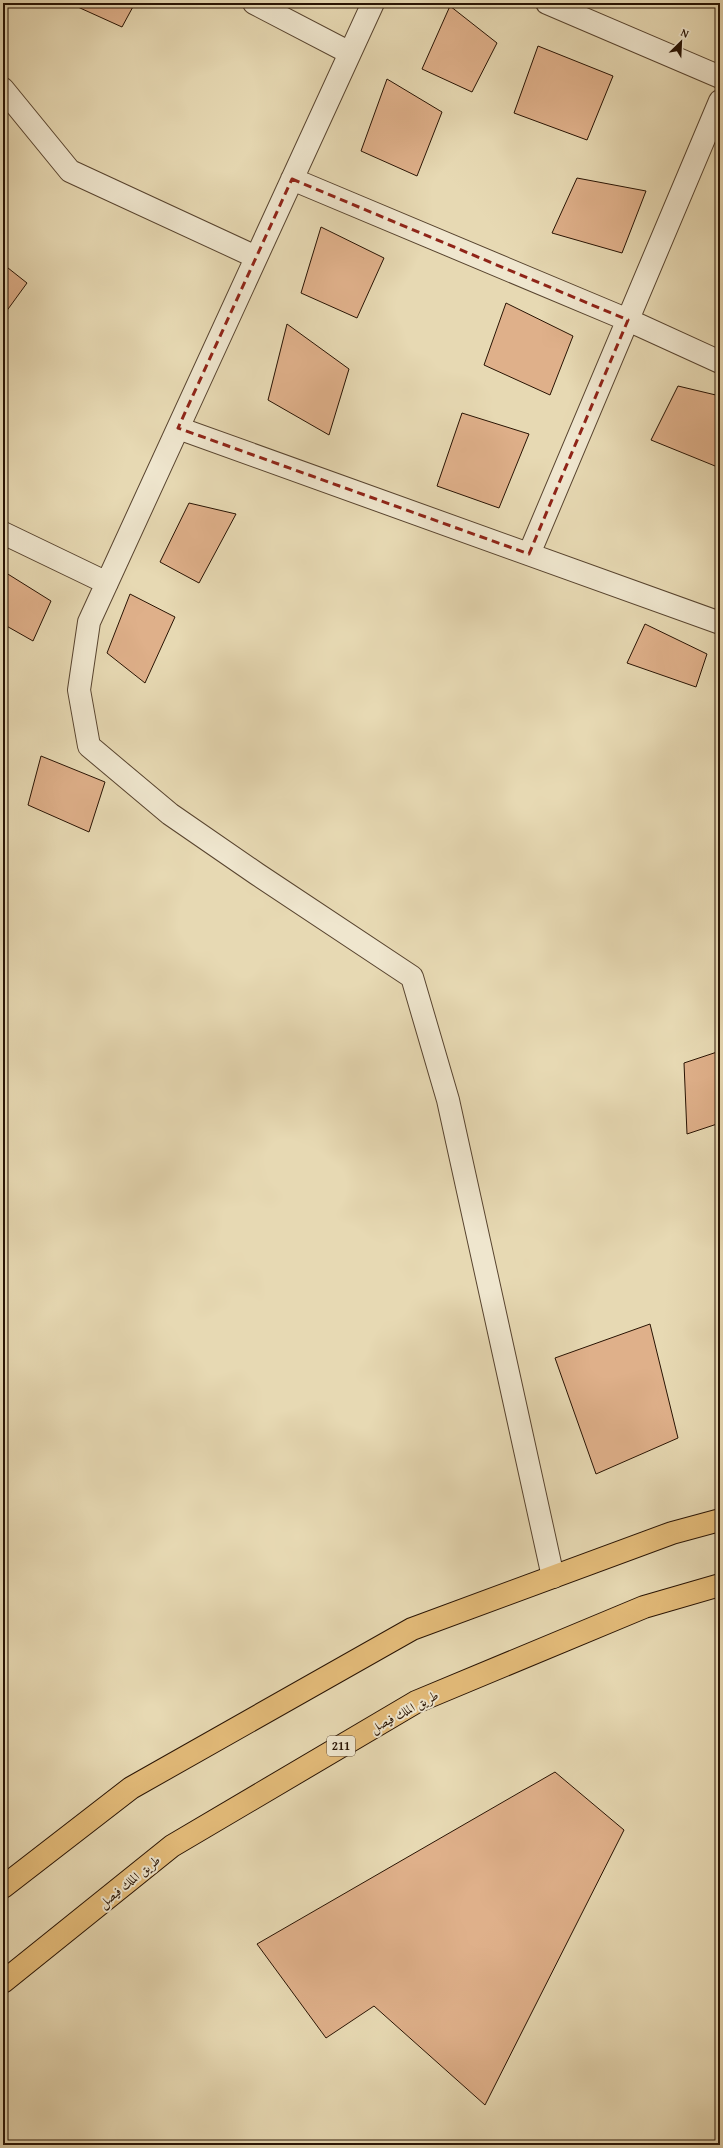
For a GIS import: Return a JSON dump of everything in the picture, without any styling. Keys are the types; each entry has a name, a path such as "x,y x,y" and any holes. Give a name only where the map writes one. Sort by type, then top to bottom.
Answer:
{"main road":[{"path":"3,1887 131,1788 412,1629 672,1533 720,1520"},
{"name":"طريق الملك فيصل","path":"3,1982 172,1846 416,1702 644,1607 720,1584"}],"street":[{"path":"254,3 350,53"},
{"path":"373,3 89,622 79,690 89,746 170,814 412,977 448,1100 553,1577"},
{"path":"547,3 720,77"},
{"path":"3,89 70,171 256,257"},
{"path":"529,554 720,101"},
{"path":"292,179 628,320 720,362"},
{"path":"178,428 720,623"},
{"path":"3,533 107,583"}],"highlighted area":[{"path":"292,179 628,320 529,554 178,428"}],"building":[{"path":"69,3 135,3 122,27"},
{"path":"450,6 497,43 472,92 422,69"},
{"path":"538,46 613,76 587,140 514,113"},
{"path":"387,79 442,112 417,176 361,151"},
{"path":"577,178 646,191 622,253 552,233"},
{"path":"321,227 384,258 357,318 301,293"},
{"path":"3,264 27,283 3,316"},
{"path":"506,303 573,336 550,395 484,365"},
{"path":"287,324 349,369 329,435 268,400"},
{"path":"678,386 720,396 720,468 651,440"},
{"path":"462,413 529,434 499,508 437,486"},
{"path":"189,503 236,514 199,583 160,562"},
{"path":"3,571 51,601 33,641 3,624"},
{"path":"130,594 175,617 145,683 107,653"},
{"path":"645,624 707,654 696,687 627,663"},
{"path":"41,756 105,782 89,832 28,805"},
{"path":"720,1051 720,1123 687,1134 684,1063"},
{"path":"650,1324 678,1438 596,1474 555,1358"},
{"path":"555,1772 624,1830 485,2105 374,2006 326,2038 257,1944"}]}
